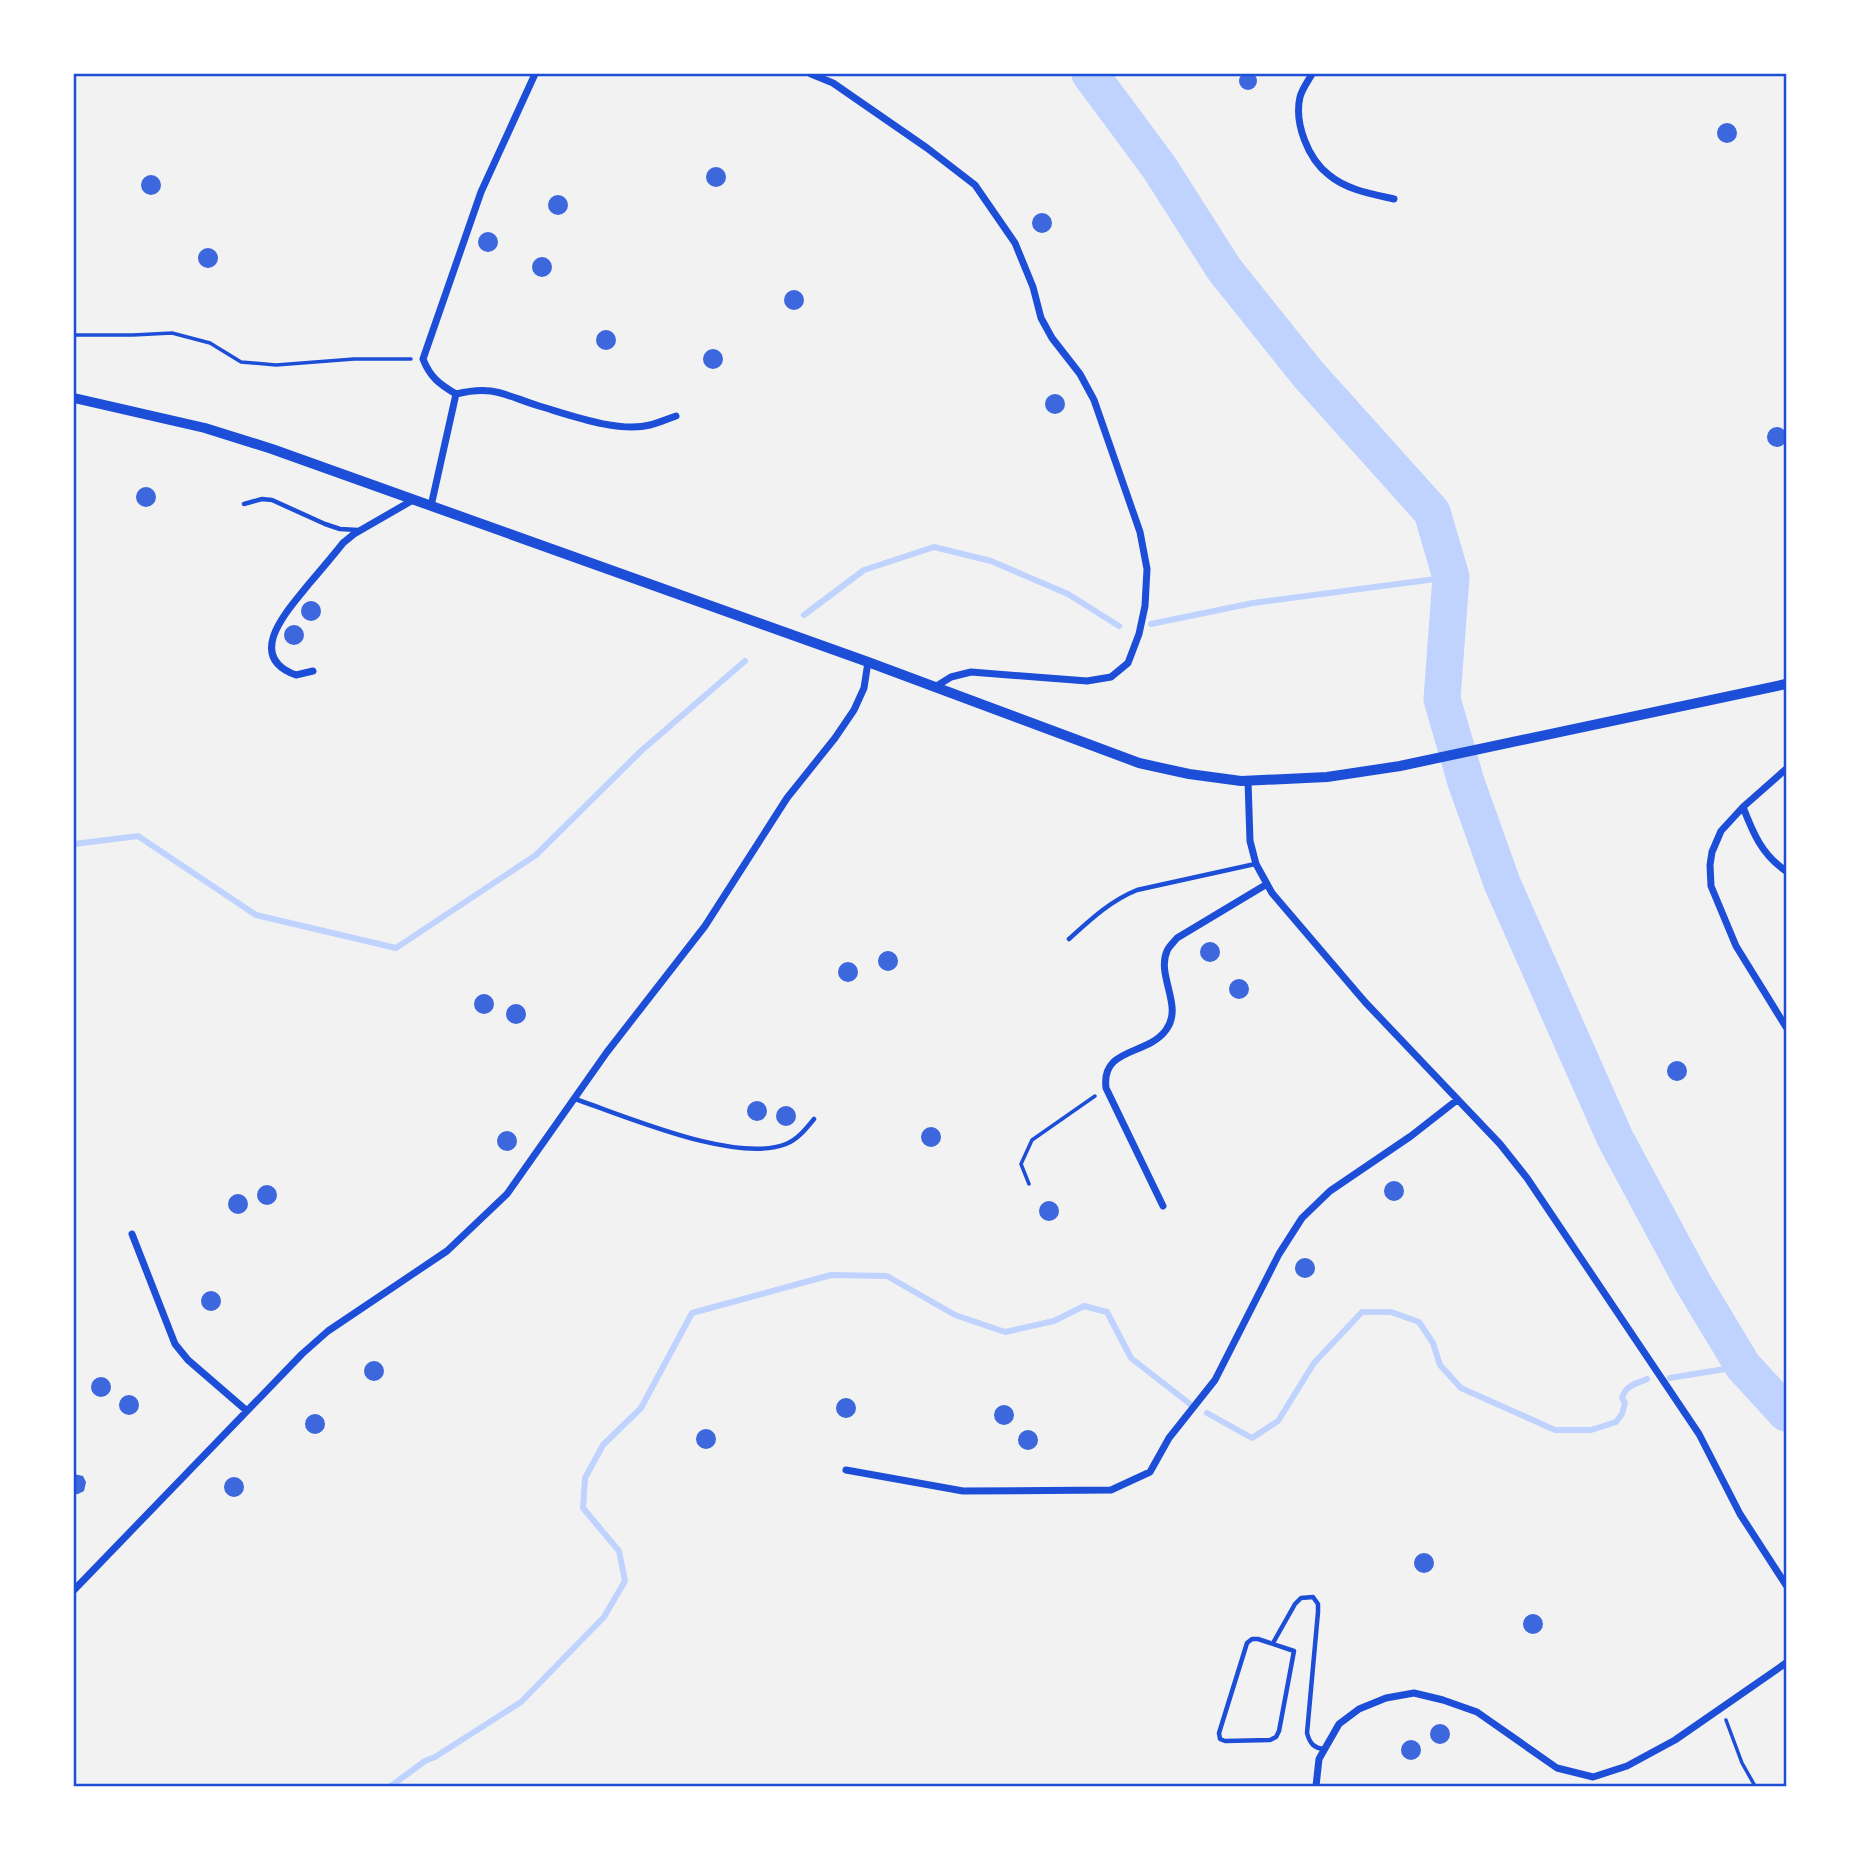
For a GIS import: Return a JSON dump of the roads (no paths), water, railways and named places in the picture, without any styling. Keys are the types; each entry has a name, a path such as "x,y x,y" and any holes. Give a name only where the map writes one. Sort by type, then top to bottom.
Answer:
{"street":[{"path":"535,74 481,192 423,359 429,373 440,385 456,394 478,389 498,391 581,418 626,426 649,426 676,416"},
{"path":"811,74 834,83 975,185 1015,243 1033,287 1041,318 1052,338 1080,374 1094,400 1140,531 1147,569 1145,606 1139,634 1128,663 1111,677 1087,681 971,672 951,677 935,687"},
{"path":"1312,74 1300,95 1298,115 1314,158 1328,175 1356,190 1394,199"},
{"path":"431,506 456,394"},
{"path":"74,398 205,428 868,662 1139,762 1189,774 1248,781 1327,777 1400,766 1787,684"},
{"path":"313,671 296,675 277,664 271,652 274,632 283,615 343,543 360,530 413,500"},
{"path":"74,1590 302,1353 328,1331 447,1251 507,1194 607,1052 705,926 787,799 854,710 864,688 868,662"},
{"path":"1787,769 1743,807 1721,831 1712,852 1711,886 1736,946 1787,1027"},
{"path":"1248,781 1250,841 1256,864 1267,884 1365,1002 1500,1144 1527,1178 1699,1434 1746,1524 1787,1586"},
{"path":"1743,807 1756,841 1766,854 1787,871"},
{"path":"1163,1206 1105,1088 1104,1076 1108,1066 1117,1058 1157,1041 1168,1027 1173,1012 1164,964 1167,950 1177,938 1267,884"},
{"path":"846,1470 963,1491 1111,1490 1150,1472 1168,1438 1215,1380 1279,1254 1302,1218 1330,1191 1411,1136 1457,1100"},
{"path":"132,1234 175,1344 188,1360 247,1411"},
{"path":"1316,1787 1319,1759 1339,1724 1359,1709 1385,1698 1414,1693 1443,1699 1476,1712 1557,1768 1592,1777 1626,1766 1655,1751 1722,1709 1787,1663"},
{"path":"1592,1777 1597,1787"}],"lane":[{"path":"244,504 262,499 272,500 325,524 340,529 360,530"},
{"path":"1069,939 1095,915 1124,895 1256,864"},
{"path":"574,1098 658,1128 728,1147 762,1149 786,1144 800,1135 814,1119"},
{"path":"1273,1643 1295,1604 1301,1598 1313,1597 1318,1604 1318,1612 1307,1733 1314,1747 1324,1749"},
{"path":"1258,1639 1273,1643 1294,1651 1276,1737 1270,1740 1220,1739 1219,1733 1247,1643 1258,1639"}],"waterway":[{"path":"1090,74 1159,167 1224,269 1308,374 1432,512 1451,577 1442,699 1466,782 1502,883 1615,1138 1693,1283 1743,1366 1786,1413"},
{"path":"804,615 864,570 934,547 991,561 1068,594 1119,626"},
{"path":"1151,624 1253,603 1451,577"},
{"path":"74,844 138,836 256,915 396,948 536,855 641,751 745,661"},
{"path":"391,1786 425,1761 521,1702 604,1617 625,1581 619,1551 583,1508 585,1478 603,1445 641,1408 692,1313 831,1275 887,1276 955,1315 1005,1332 1054,1321 1084,1306 1107,1312 1131,1358 1190,1404"},
{"path":"1207,1413 1252,1438 1278,1421 1314,1363 1362,1312 1391,1312 1419,1322 1433,1343 1440,1365 1461,1388 1555,1430 1591,1430 1616,1422 1622,1414 1625,1403 1622,1398 1626,1390 1647,1379"},
{"path":"1670,1378 1743,1366"}]}
